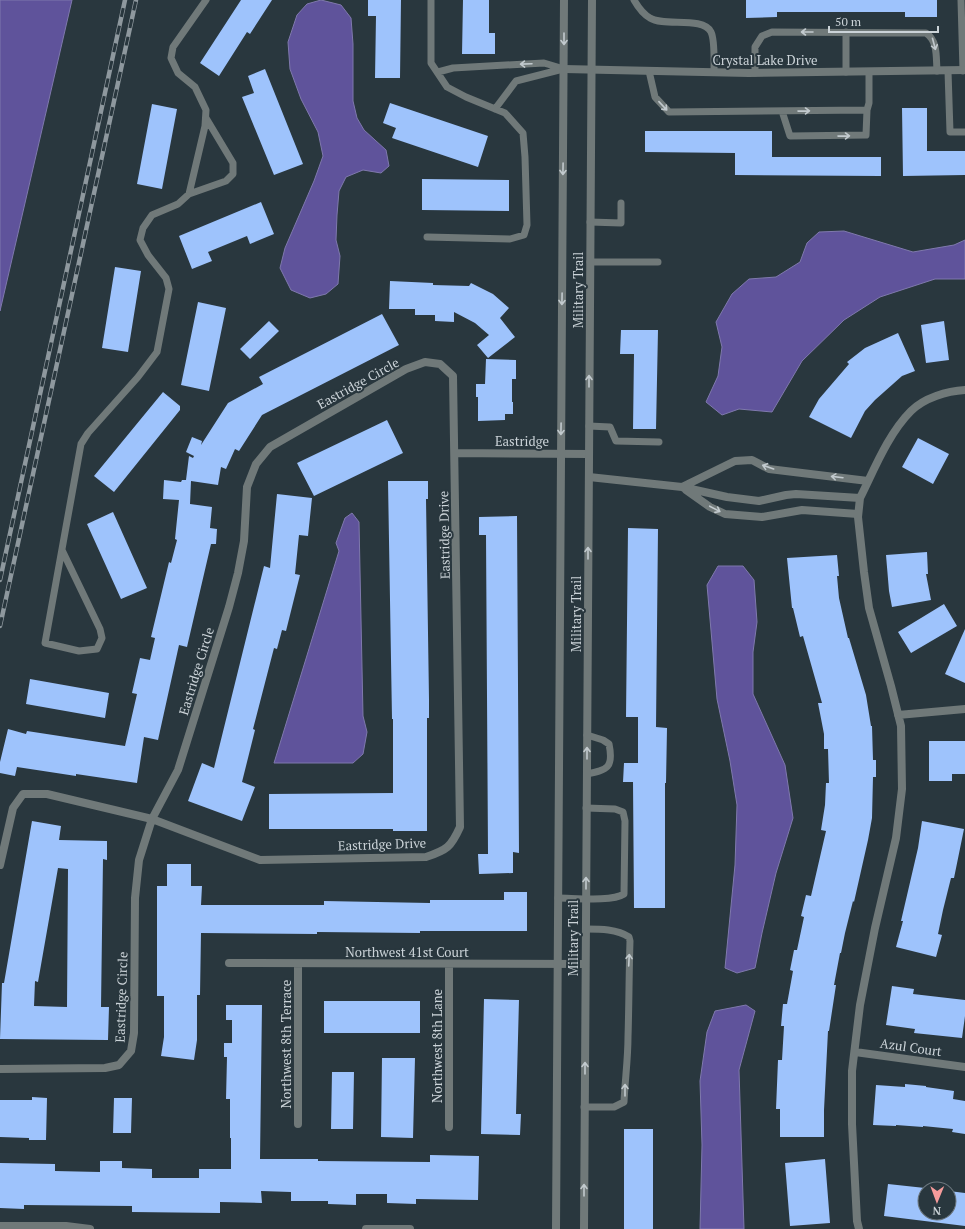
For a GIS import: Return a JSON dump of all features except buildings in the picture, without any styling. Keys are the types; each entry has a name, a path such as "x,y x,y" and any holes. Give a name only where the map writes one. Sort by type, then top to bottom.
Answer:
{"street":[{"name":"Military Trail","path":"556,1229 564,0"},
{"name":"Military Trail","path":"584,1229 592,0"},
{"name":"Crystal Lake Drive","path":"564,69 755,73 964,70"},
{"name":"Eastridge Circle","path":"0,1069 105,1068 119,1065 130,1051 134,1033 135,898 139,860 152,819 178,770 228,607 238,573 244,541 247,487 256,464 270,447 406,369 425,362 440,364 453,376 455,453"},
{"path":"859,1229 852,1124 852,1071 860,1005 896,838 902,789 901,726 869,608 858,514 860,498 884,450 901,423 912,410 936,396 965,390"},
{"name":"Eastridge","path":"455,453 589,454"},
{"name":"Eastridge Drive","path":"0,865 13,808 23,794 47,794 152,819 260,860 426,857 442,851 454,841 460,826 455,453"},
{"path":"682,487 735,461 752,460 769,468 868,481"},
{"path":"589,477 682,487 727,497 759,501 796,494 860,498"},
{"path":"682,487 710,507 725,514 762,516 802,510 858,514"},
{"path":"898,715 965,709"},
{"name":"Northwest 41st Court","path":"229,963 585,964"},
{"name":"Northwest 8th Terrace","path":"298,964 298,1124"},
{"name":"Northwest 8th Lane","path":"449,964 449,1127"},
{"name":"Azul Court","path":"855,1052 965,1067"},
{"path":"0,1226 66,1226 90,1229"},
{"path":"366,1229 410,1229"}],"lane":[{"path":"189,194 206,126 206,110 195,87 178,73 171,58 173,47 206,0"},
{"path":"427,237 510,240 524,235 526,225 525,157 522,133 505,113 466,97 447,87 431,63 431,0"},
{"path":"634,0 639,8 651,19 702,24 711,32 714,45 714,72"},
{"path":"961,0 964,70"},
{"path":"755,73 755,47 762,36 772,32 926,32 932,37 936,46 937,71"},
{"path":"846,32 846,72"},
{"path":"438,72 453,68 544,63 564,69"},
{"path":"494,109 516,81 564,69"},
{"path":"649,71 655,97 669,112 867,110"},
{"path":"948,71 950,132 965,132"},
{"path":"782,111 790,136 866,136 867,110 870,103 869,72"},
{"path":"62,550 100,629 102,638 97,649 79,651 45,643 81,444 88,433 138,377 157,352 169,289 166,278 148,255 140,240 143,228 152,215 178,204 189,194 226,181 234,174 233,163 206,118"},
{"path":"590,222 620,223 621,203"},
{"path":"590,262 658,262"},
{"path":"589,426 610,426 616,441 659,442"},
{"path":"587,735 603,740 609,744 611,762 608,768 602,771 587,774"},
{"path":"558,898 605,899 620,897 624,894 625,821 623,812 615,808 586,808"},
{"path":"584,1107 614,1107 624,1102 628,1037 630,941 629,936 623,933 601,929 586,929"}],"shaded area":[{"path":"0,0 72,0 0,311"},
{"path":"321,0 341,5 351,18 353,44 353,101 357,118 364,130 386,150 389,166 381,173 363,170 346,177 339,191 337,215 336,240 340,256 338,284 326,294 310,298 291,290 280,268 285,248 314,181 323,156 318,132 301,99 290,69 288,42 297,15 307,4"},
{"path":"844,231 913,252 954,245 965,240 965,279 935,279 880,297 844,320 802,361 772,412 739,409 722,415 706,402 718,376 722,347 716,322 732,294 749,279 776,277 800,262 807,243 819,232"},
{"path":"352,513 359,522 363,716 367,732 363,754 353,763 274,763 339,551 336,543 345,518"},
{"path":"718,566 743,566 754,580 757,622 753,652 753,694 785,765 793,818 776,873 755,968 737,973 725,968 735,865 737,805 730,761 717,699 707,585"},
{"path":"746,1005 755,1011 739,1070 744,1229 700,1229 702,1145 700,1081 707,1032 715,1011"}],"railway":[{"path":"0,580 125,0"},
{"path":"0,626 136,0"}]}
